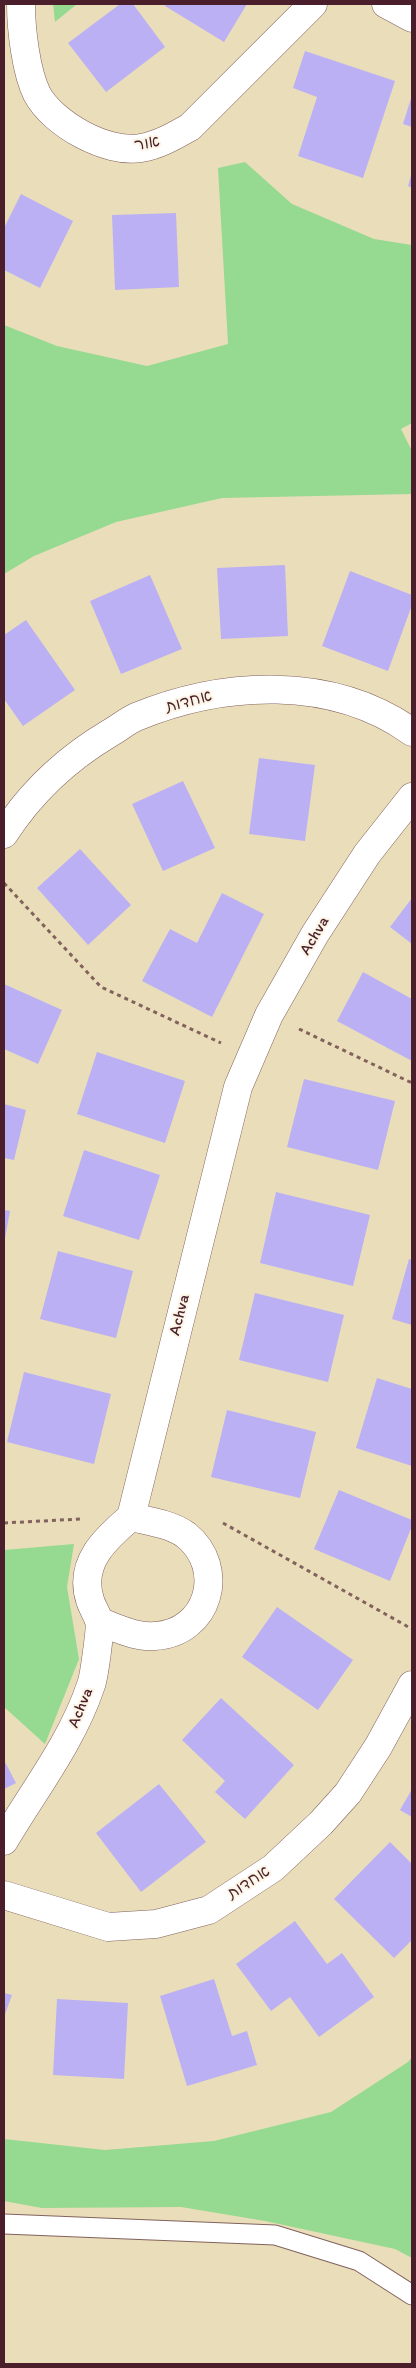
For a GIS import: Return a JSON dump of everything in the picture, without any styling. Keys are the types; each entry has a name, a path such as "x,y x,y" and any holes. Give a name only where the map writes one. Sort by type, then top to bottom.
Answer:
{"street":[{"name":"אור","path":"21,4 28,62 38,94 58,118 87,138 113,146 139,148 165,141 190,127 313,4"},
{"path":"386,4 412,18"},
{"name":"אחדות","path":"4,834 15,817 49,779 84,749 135,718 196,696 257,689 310,691 360,704 412,732"},
{"name":"Achva","path":"131,1517 238,1087 269,1015 315,934 367,854 412,797"},
{"path":"131,1517 165,1526 184,1534 200,1549 208,1567 209,1587 204,1605 194,1620 172,1633 154,1637 136,1634 100,1622 89,1598 88,1574 94,1553 110,1535 131,1517"},
{"name":"Achva","path":"4,1841 70,1736 92,1683 100,1622"},
{"name":"אחדות","path":"4,1895 108,1927 156,1924 208,1910 273,1868 321,1823 348,1793 378,1747 412,1685"}],"lane":[{"path":"4,2224 275,2235 359,2261 412,2295"}],"path":[{"path":"4,883 101,987 251,1056"},
{"path":"269,1015 412,1083"},
{"path":"4,1523 131,1517"},
{"path":"216,1519 412,1629"}],"green space":[{"path":"53,4 77,4 55,22"},
{"path":"245,162 292,204 374,239 412,245 412,423 401,429 412,451 412,494 222,498 116,522 34,556 4,574 4,325 57,346 147,366 228,344 218,168"},
{"path":"74,1544 67,1587 79,1659 45,1744 4,1707 4,1550"},
{"path":"412,2057 412,2258 395,2249 265,2221 181,2207 42,2208 4,2201 4,2139 105,2150 214,2141 331,2112 408,2062"}],"building":[{"path":"120,4 133,4 165,47 106,92 68,43"},
{"path":"166,4 247,4 224,42 165,6"},
{"path":"305,51 395,81 363,178 298,156 317,97 293,88"},
{"path":"412,95 412,127 403,124"},
{"path":"412,172 412,188 408,186"},
{"path":"21,194 73,221 40,288 4,270 4,228"},
{"path":"176,213 179,287 115,290 112,215"},
{"path":"285,565 288,636 221,639 217,568"},
{"path":"350,571 412,595 412,605 388,671 322,646"},
{"path":"150,575 182,649 121,674 90,601"},
{"path":"26,620 75,690 23,726 4,699 4,635"},
{"path":"259,758 315,765 305,841 249,834"},
{"path":"183,781 215,848 163,871 132,804"},
{"path":"80,849 131,905 88,945 37,888"},
{"path":"222,893 264,914 212,1017 142,981 170,929 197,943"},
{"path":"412,898 412,944 390,927"},
{"path":"363,972 412,999 412,1061 337,1021"},
{"path":"4,984 62,1010 38,1064 4,1049"},
{"path":"97,1052 185,1081 165,1143 77,1114"},
{"path":"304,1079 395,1101 378,1170 287,1147"},
{"path":"4,1104 26,1110 14,1160 4,1158"},
{"path":"84,1150 160,1175 139,1240 63,1216"},
{"path":"276,1192 370,1215 353,1286 260,1263"},
{"path":"4,1210 10,1211 5,1238 4,1237"},
{"path":"58,1251 133,1271 116,1338 40,1319"},
{"path":"409,1259 412,1260 412,1325 392,1319"},
{"path":"255,1293 344,1315 328,1382 239,1360"},
{"path":"24,1372 111,1394 94,1464 7,1442"},
{"path":"377,1378 412,1389 412,1466 356,1448"},
{"path":"227,1410 316,1432 300,1498 211,1477"},
{"path":"339,1490 412,1520 412,1526 390,1581 314,1549"},
{"path":"277,1607 353,1660 318,1710 242,1657"},
{"path":"221,1698 294,1765 245,1819 215,1792 225,1781 182,1740"},
{"path":"4,1760 16,1783 4,1789"},
{"path":"159,1784 206,1842 141,1892 96,1833"},
{"path":"412,1789 412,1817 400,1810"},
{"path":"390,1842 412,1864 412,1940 394,1958 334,1899"},
{"path":"295,1921 327,1964 342,1953 374,1997 319,2037 290,1997 271,2011 236,1964"},
{"path":"214,1979 232,2036 247,2031 257,2065 187,2086 160,1996"},
{"path":"4,1993 12,1995 4,2017"},
{"path":"57,1999 128,2003 124,2079 53,2075"}]}
